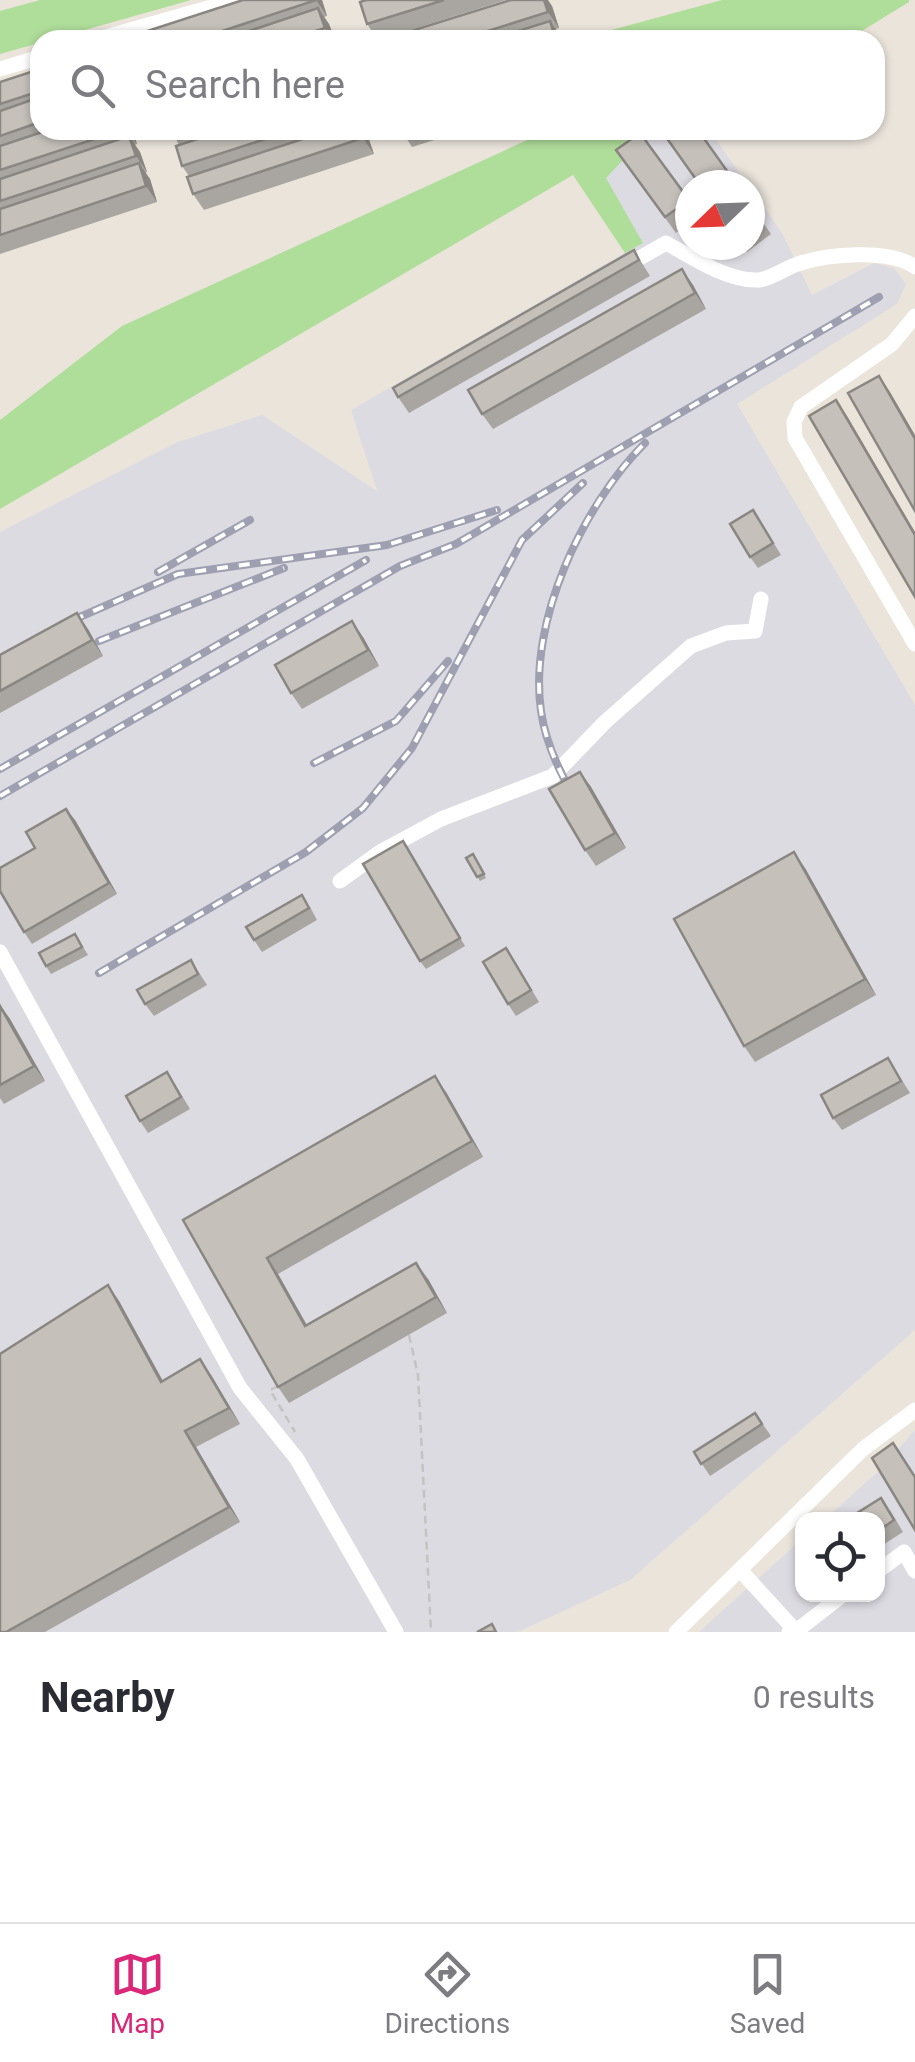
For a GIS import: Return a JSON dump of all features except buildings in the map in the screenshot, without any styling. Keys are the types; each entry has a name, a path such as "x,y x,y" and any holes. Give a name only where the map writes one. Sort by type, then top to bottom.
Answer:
{"street":[{"path":"130,30 236,0"},
{"path":"0,69 30,59"},
{"path":"615,272 666,243 712,268 759,280 798,263 853,258 902,258 915,267"},
{"path":"915,316 892,344 801,407 794,422 795,438 915,644"},
{"path":"340,881 380,852 440,819 553,776 605,722 691,646 726,633 754,631 761,599"},
{"path":"0,952 240,1388 297,1459 396,1632"},
{"path":"676,1632 862,1450 915,1410"},
{"path":"885,1566 904,1552 915,1571"},
{"path":"740,1570 792,1631 833,1602"}],"path":[{"path":"410,1336 418,1374 431,1632"}],"shaded area":[{"path":"642,140 716,140 737,170 675,170 675,260 765,260 765,209 783,235 812,295 874,263 894,268 906,284 897,304 737,404 915,705 915,1330 630,1580 518,1632 0,1632 0,532 178,442 262,415 377,491 351,410 642,243 606,178"},
{"path":"915,1430 915,1632 699,1632 795,1545 795,1602 885,1602 885,1512 833,1512 880,1470"}],"green space":[{"path":"40,0 191,0 85,30 30,30 30,46 0,54 0,11"},
{"path":"722,0 909,0 863,30 611,30"},
{"path":"527,140 642,140 606,178 643,243 625,253 573,175 0,509 0,420 122,326"}],"railway":[{"path":"0,796 400,566 456,544 879,297"},
{"path":"574,797 553,756 543,722 539,676 543,640 552,603 581,531 622,469 645,443"},
{"path":"99,973 306,852 363,808 412,748 522,540 583,483"},
{"path":"73,620 178,574 387,545 497,510"},
{"path":"158,572 250,520"},
{"path":"0,769 366,560"},
{"path":"99,641 284,568"},
{"path":"314,763 396,721 448,661"}]}
